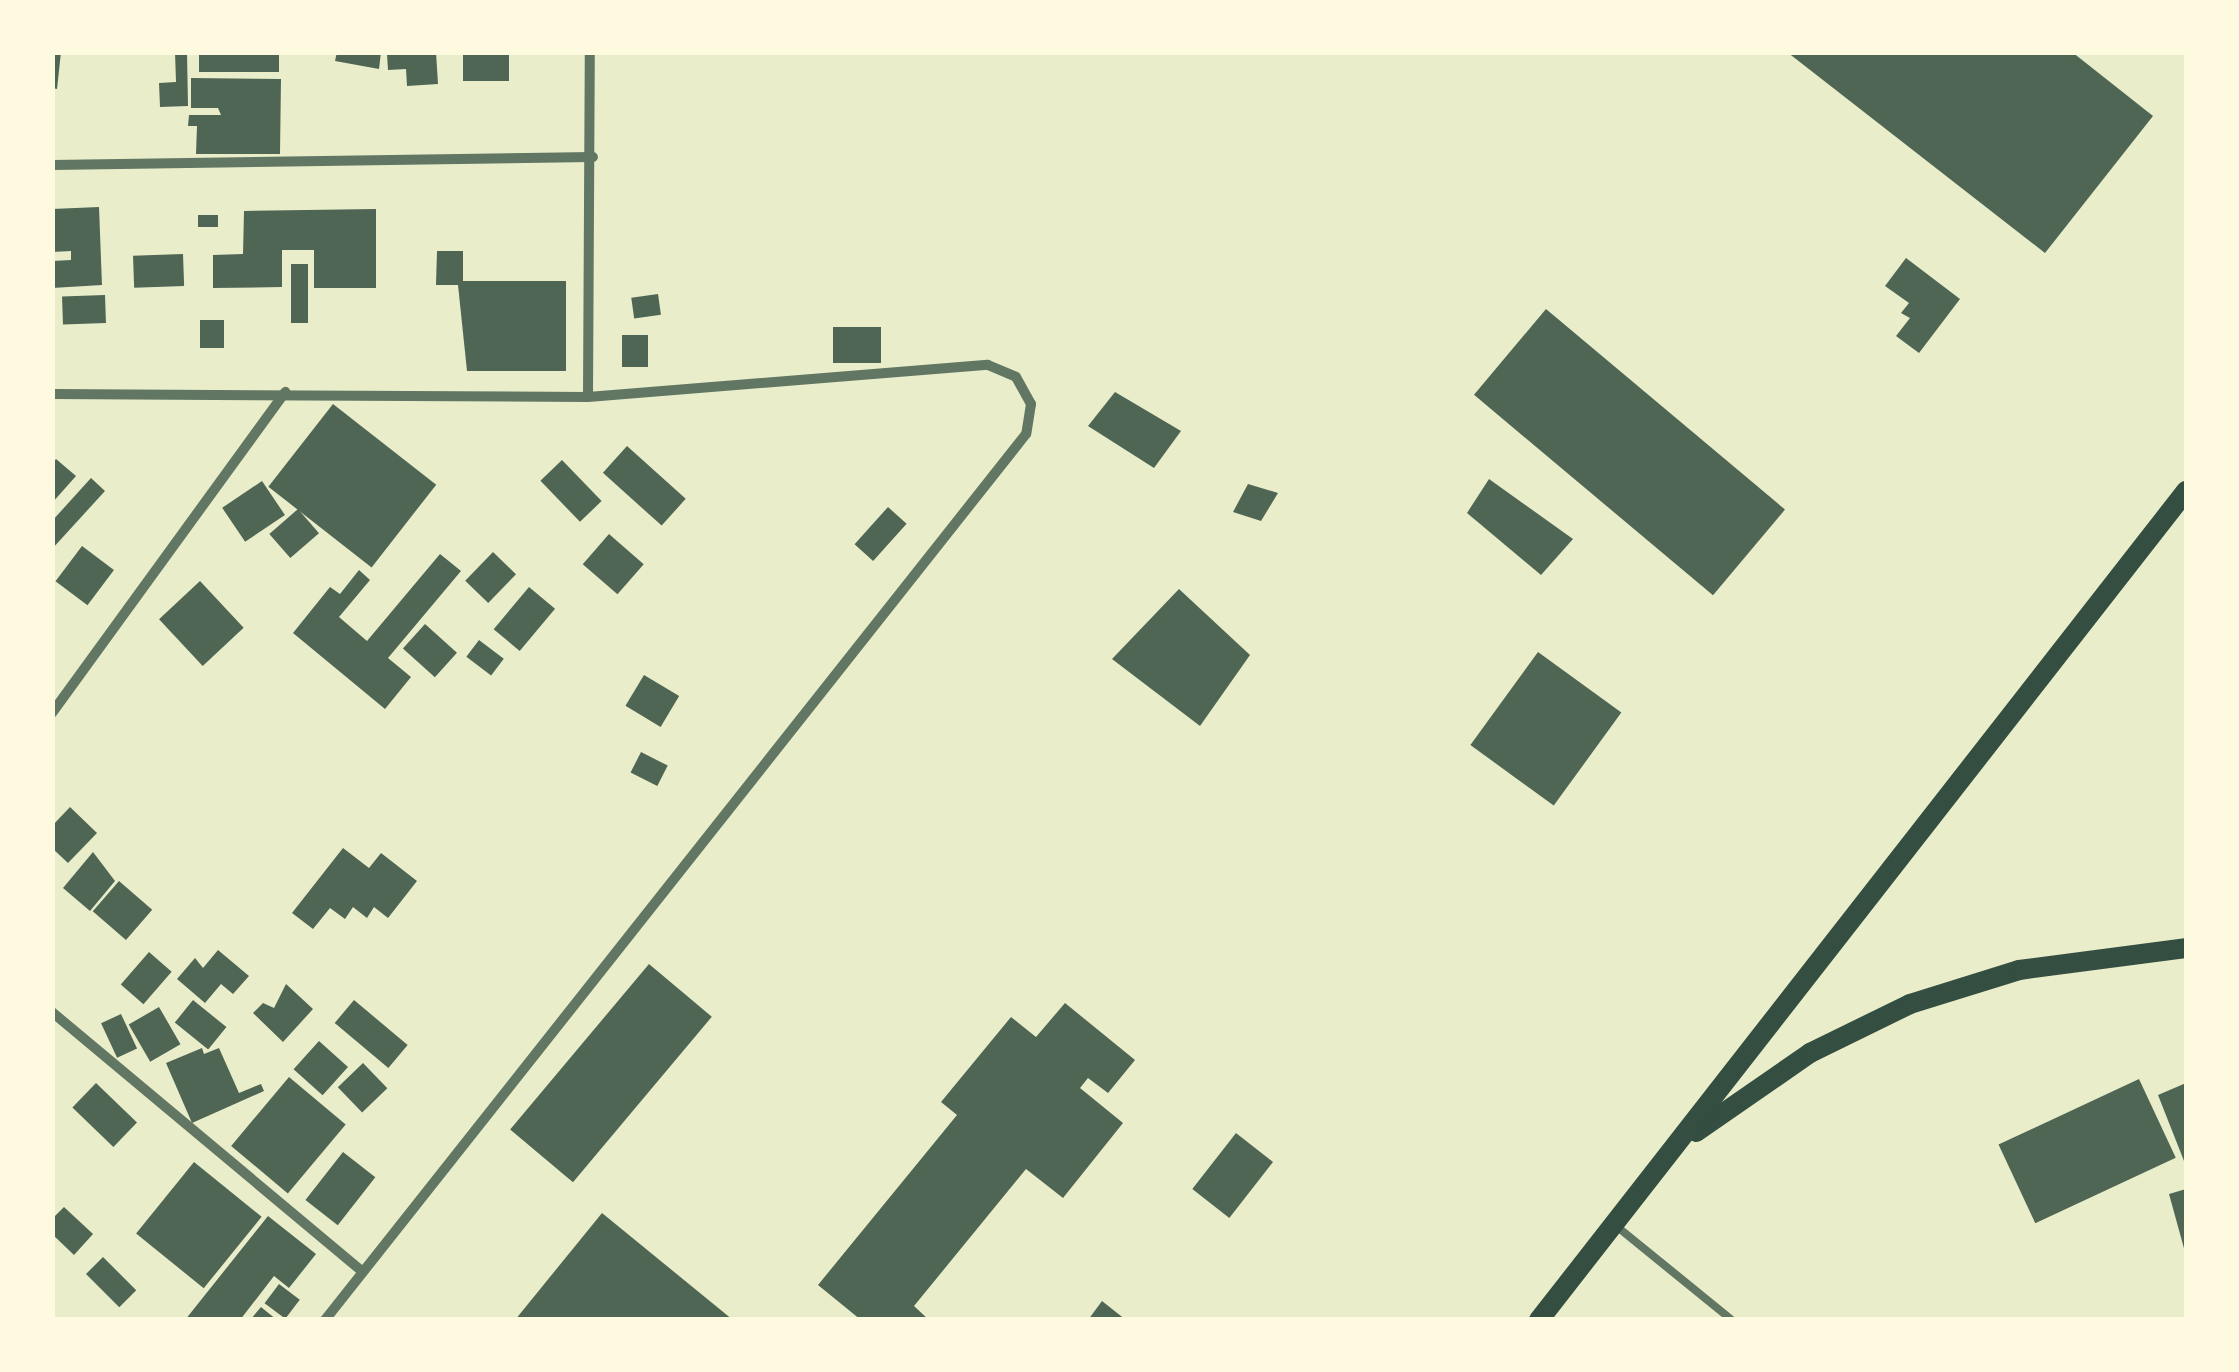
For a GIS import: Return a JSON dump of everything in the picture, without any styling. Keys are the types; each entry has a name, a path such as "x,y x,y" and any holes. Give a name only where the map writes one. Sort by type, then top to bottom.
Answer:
{"main road":[{"path":"1539,1320 2186,491"},
{"path":"1678,1145 1810,1054 1910,1004 2019,970 2186,948"}],"street":[{"path":"588,398 593,157 590,52"},
{"path":"52,166 593,157"},
{"path":"52,394 285,392 588,398 988,365 1016,377 1031,404 1026,434 325,1320"},
{"path":"52,713 285,392"},
{"path":"52,1012 361,1270"}],"lane":[{"path":"1614,1224 1732,1320"}],"building":[{"path":"52,52 61,52 57,89 52,88"},
{"path":"175,52 187,52 188,106 160,107 159,83 176,82"},
{"path":"199,52 279,52 279,72 199,72"},
{"path":"337,52 381,52 379,69 335,61"},
{"path":"436,52 438,84 407,86 406,69 388,70 387,54"},
{"path":"463,52 509,52 509,81 463,81"},
{"path":"1787,52 2072,52 2153,116 2045,253"},
{"path":"191,78 281,79 280,154 196,154 197,126 188,126 189,115 221,115 218,108 191,108"},
{"path":"99,207 102,285 52,288 52,261 71,260 71,251 52,252 52,209"},
{"path":"376,209 376,288 314,288 314,250 282,250 282,287 213,288 213,255 243,254 244,211"},
{"path":"198,215 218,215 218,227 198,227"},
{"path":"437,251 463,251 463,281 566,281 566,371 467,371 458,285 436,285"},
{"path":"183,254 184,286 134,288 133,256"},
{"path":"1906,258 1960,299 1919,353 1896,336 1910,318 1901,313 1909,303 1885,286"},
{"path":"291,264 308,264 308,323 291,323"},
{"path":"658,294 661,315 634,319 631,298"},
{"path":"105,295 106,323 63,324 62,297"},
{"path":"1546,309 1785,510 1713,595 1474,395"},
{"path":"200,320 224,320 224,348 200,348"},
{"path":"833,327 881,327 881,363 833,363"},
{"path":"622,335 648,335 648,367 622,367"},
{"path":"1115,392 1181,431 1154,468 1088,426"},
{"path":"333,404 436,485 372,567 268,487"},
{"path":"627,446 686,499 662,526 603,473"},
{"path":"56,459 76,476 52,503 52,464"},
{"path":"562,460 602,501 580,522 540,481"},
{"path":"91,478 105,491 52,549 52,521"},
{"path":"1489,479 1573,539 1541,575 1467,513"},
{"path":"262,481 285,515 245,542 222,508"},
{"path":"1248,484 1278,493 1261,521 1233,512"},
{"path":"888,507 907,524 873,561 855,544"},
{"path":"298,509 319,533 290,558 269,534"},
{"path":"609,534 644,564 617,594 583,564"},
{"path":"82,546 114,570 87,605 56,581"},
{"path":"493,552 516,574 488,603 465,581"},
{"path":"440,554 461,571 388,658 411,677 385,709 293,633 330,587 340,594 359,570 370,580 339,617 367,641"},
{"path":"200,581 244,628 203,666 159,619"},
{"path":"529,587 555,609 520,651 494,629"},
{"path":"1179,589 1250,655 1200,726 1112,659"},
{"path":"425,624 457,653 435,677 403,649"},
{"path":"479,640 504,659 491,675 466,657"},
{"path":"1538,652 1621,713 1554,806 1470,745"},
{"path":"644,675 679,696 661,727 625,706"},
{"path":"641,752 668,766 657,786 631,772"},
{"path":"70,807 97,833 68,863 52,848 52,826"},
{"path":"343,848 369,868 381,853 417,881 388,918 374,907 367,918 353,907 345,919 330,908 313,929 292,913"},
{"path":"93,852 115,881 90,911 63,888"},
{"path":"119,881 152,910 126,940 93,911"},
{"path":"218,950 249,976 233,994 221,984 205,1003 177,979 195,958 203,968"},
{"path":"149,952 172,972 143,1004 121,984"},
{"path":"649,964 712,1017 573,1182 510,1129"},
{"path":"286,984 313,1009 283,1042 253,1013 263,1003 274,1008"},
{"path":"193,1000 226,1027 208,1050 175,1023"},
{"path":"354,1000 408,1045 388,1068 335,1023"},
{"path":"1065,1003 1135,1060 1108,1093 1088,1078 1080,1088 1123,1123 1063,1198 1026,1169 914,1306 929,1320 861,1320 818,1285 957,1115 941,1102 1011,1017 1036,1037"},
{"path":"159,1007 180,1044 150,1062 129,1024"},
{"path":"121,1014 137,1048 117,1058 101,1023"},
{"path":"319,1041 348,1067 323,1095 294,1069"},
{"path":"202,1048 204,1054 219,1048 239,1093 261,1084 264,1091 192,1123 166,1063"},
{"path":"363,1063 387,1088 362,1112 338,1087"},
{"path":"289,1077 346,1125 288,1194 231,1146"},
{"path":"2139,1079 2176,1158 2035,1223 1999,1145"},
{"path":"96,1083 137,1123 113,1147 72,1107"},
{"path":"2186,1083 2186,1166 2158,1095"},
{"path":"1236,1133 1273,1162 1229,1218 1192,1189"},
{"path":"343,1152 375,1177 338,1225 305,1200"},
{"path":"194,1162 262,1217 204,1288 136,1233"},
{"path":"2186,1189 2186,1252 2185,1252 2169,1194"},
{"path":"64,1207 93,1234 74,1255 52,1234 52,1219"},
{"path":"602,1213 733,1320 515,1320"},
{"path":"268,1216 316,1254 289,1288 274,1276 240,1320 185,1320"},
{"path":"103,1257 136,1290 119,1307 86,1274"},
{"path":"279,1284 300,1300 285,1319 265,1303"},
{"path":"1102,1301 1126,1320 1088,1320"},
{"path":"261,1307 277,1320 250,1320"}]}
